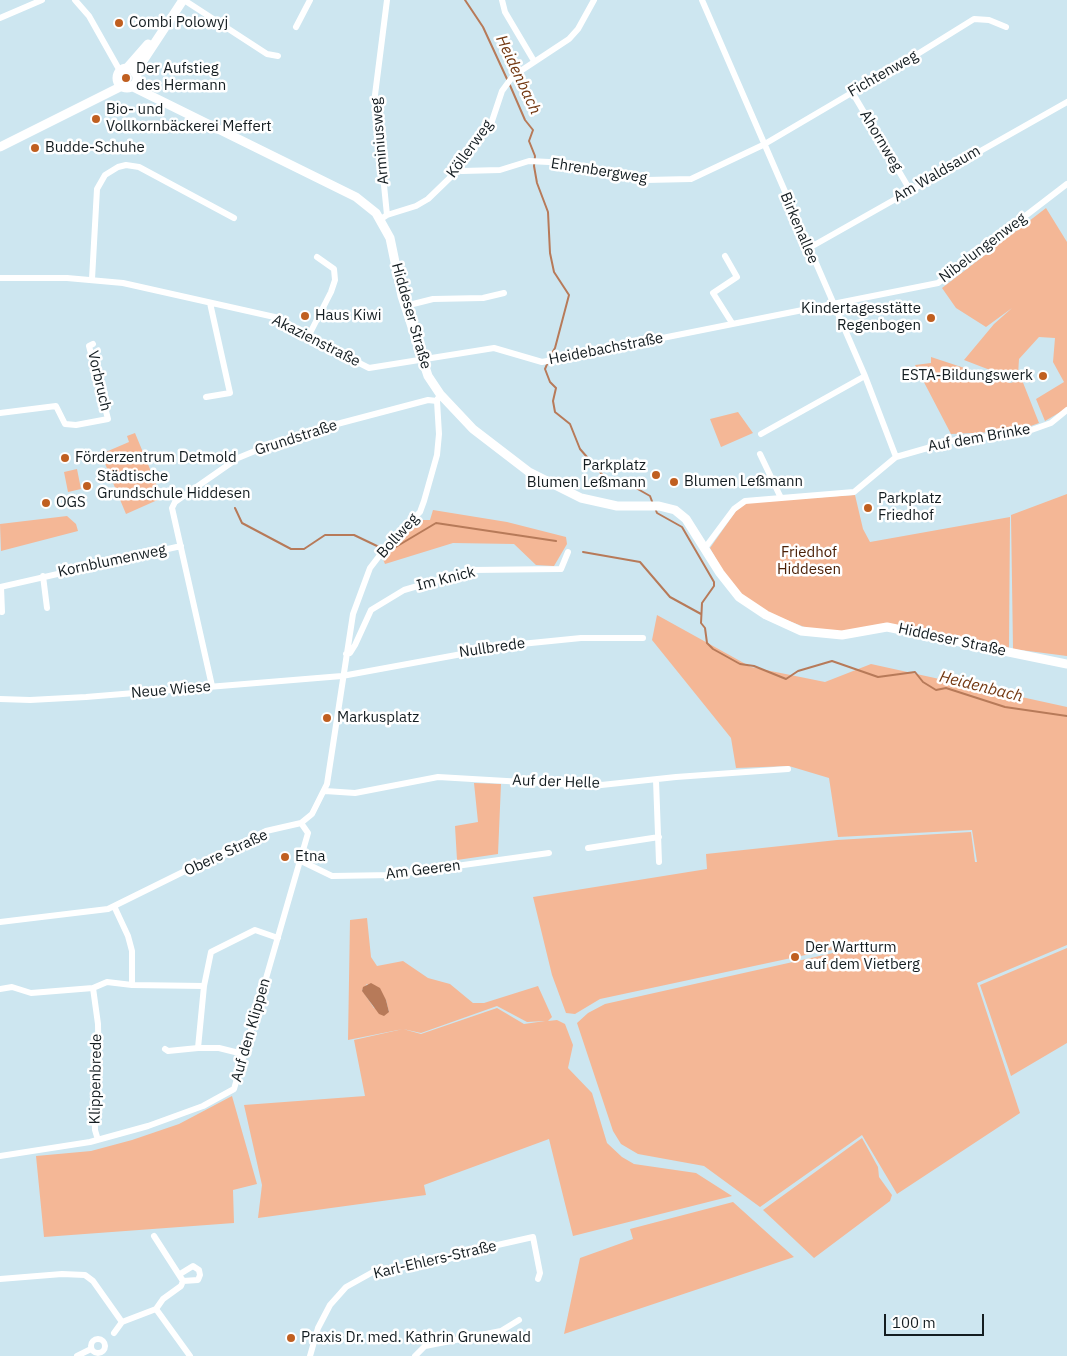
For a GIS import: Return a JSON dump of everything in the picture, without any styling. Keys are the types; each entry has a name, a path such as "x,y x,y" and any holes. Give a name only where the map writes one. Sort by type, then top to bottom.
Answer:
{"main road":[{"path":"0,147 86,103 127,77 184,0"},
{"name":"Hiddeser Straße","path":"127,77 158,98 356,197 384,217 405,306 428,376 439,397 481,436 529,472 581,498 617,506 648,505 668,507 681,515 705,548 720,574 739,597 766,615 801,631 842,635 886,627 1067,664"}],"street":[{"path":"0,18 42,0"},
{"path":"76,0 127,77"},
{"path":"184,0 267,54 278,56"},
{"path":"296,27 310,0"},
{"name":"Arminiusweg","path":"384,217 375,95 387,0"},
{"path":"502,0 506,12 534,61"},
{"name":"Köllerweg","path":"384,217 416,206 428,199 460,169 492,121 502,90 513,76 574,34 594,0"},
{"name":"Birkenallee","path":"702,0 763,145 865,376 896,457"},
{"name":"Fichtenweg","path":"763,145 974,19 989,20 1006,27"},
{"name":"Ahornweg","path":"852,92 910,190"},
{"name":"Am Waldsaum","path":"809,248 1067,102"},
{"name":"Ehrenbergweg","path":"460,169 462,171 500,170 529,161 569,162 646,180 691,179 763,145"},
{"path":"92,279 97,189 105,175 118,167 126,165 139,167 234,218"},
{"name":"Nibelungenweg","path":"832,304 938,283 1067,184"},
{"path":"725,256 737,277 713,293 732,323"},
{"path":"308,337 335,280 334,269 317,257"},
{"name":"Akazienstraße","path":"0,278 92,279 130,285 278,318 308,337 369,368 422,359"},
{"path":"405,306 433,299 484,298 504,293"},
{"path":"206,397 230,393 210,303"},
{"name":"Heidebachstraße","path":"422,359 494,348 542,362 832,304"},
{"name":"Vorbruch","path":"0,413 56,406 65,424 76,425 108,419 89,346 93,344"},
{"path":"761,434 865,376"},
{"name":"Bollweg","path":"342,676 352,614 368,572 390,542 420,512 424,501 437,456 439,397"},
{"name":"Grundstraße","path":"212,686 172,508 175,502 238,458 267,446 336,424 439,397"},
{"name":"Auf dem Brinke","path":"705,548 734,509 746,500 854,492 896,457 926,446 964,438 1020,434 1051,422 1067,410"},
{"path":"760,454 780,496"},
{"name":"Kornblumenweg","path":"2,612 1,587 181,546"},
{"name":"Im Knick","path":"346,654 350,653 355,645 371,610 404,590 472,570 561,569 568,552"},
{"name":"Kornblumenweg","path":"43,576 46,608"},
{"name":"Nullbrede","path":"342,676 511,645 581,638 643,638"},
{"path":"301,823 312,814 325,791 342,676"},
{"name":"Neue Wiese","path":"0,699 30,700 342,676"},
{"name":"Auf der Helle","path":"325,791 355,793 438,777 592,786 788,769"},
{"path":"656,780 659,862"},
{"name":"Auf den Klippen","path":"0,1156 98,1140 178,1117 234,1089 308,833 301,823"},
{"name":"Obere Straße","path":"0,922 114,906 266,832 301,823"},
{"path":"588,848 659,837"},
{"name":"Am Geeren","path":"299,860 332,876 392,875 549,852"},
{"path":"114,906 128,936 132,951 132,985"},
{"path":"198,1048 204,986 211,952 256,930 278,938"},
{"path":"0,989 12,987 31,993 93,988 107,982 132,985 204,986"},
{"name":"Klippenbrede","path":"93,988 98,1024 99,1082 94,1097 95,1130 98,1140"},
{"path":"165,1049 219,1048 243,1054"},
{"path":"114,1333 122,1322 156,1309 163,1299 181,1286 183,1281 180,1274 154,1236"},
{"name":"Karl-Ehlers-Straße","path":"310,1356 318,1328 330,1305 346,1287 373,1272 449,1259 462,1253 533,1237 540,1273 538,1279"},
{"path":"180,1274 193,1266 199,1270 198,1280 183,1281"},
{"path":"0,1279 62,1274 85,1275 93,1280 122,1322"},
{"path":"156,1309 190,1356"},
{"path":"415,1356 425,1346 501,1331 519,1320"},
{"path":"77,1356 91,1349"}],"green space":[{"path":"1046,208 1067,242 1067,408 1045,421 1036,399 1064,382 1053,362 1055,338 1039,337 1019,359 1018,375 990,370 964,360 994,324 1012,308 986,327 956,308 942,288"},
{"path":"931,357 1010,383 1022,380 1039,423 1017,431 951,434 915,365 931,363"},
{"path":"738,412 753,433 721,447 710,419"},
{"path":"135,433 162,498 126,514 101,454 129,442 127,436"},
{"path":"77,469 81,489 68,492 64,472"},
{"path":"1067,494 1067,656 1013,649 1011,515"},
{"name":"Friedhof Hiddesen","path":"855,495 863,529 870,542 1010,517 1009,648 886,625 841,632 815,631 751,604 730,584 710,548 736,511 748,502"},
{"path":"433,510 507,522 566,537 567,544 554,566 536,565 514,544 453,543 385,564 382,557 418,520 430,520"},
{"path":"67,516 76,524 78,531 1,551 0,524"},
{"path":"657,615 751,667 825,682 871,664 1067,707 1067,945 977,983 1020,1113 897,1194 862,1135 760,1207 704,1166 638,1154 621,1144 613,1131 577,1023 588,1013 605,1004 842,951 841,949 824,951 600,999 575,1014 566,1013 552,975 533,897 707,869 706,854 837,840 971,832 975,862 977,862 972,830 838,837 829,778 789,766 736,768 731,738 652,640"},
{"path":"474,783 501,784 498,854 457,860 455,826 478,822"},
{"path":"367,918 371,957 377,966 403,961 428,978 450,984 473,1003 484,1003 538,986 552,1017 548,1021 557,1020 565,1024 573,1045 568,1068 592,1093 607,1143 622,1157 634,1164 696,1173 732,1196 573,1236 549,1139 424,1185 426,1195 258,1218 262,1185 244,1105 365,1096 354,1040 403,1029 348,1040 350,920","holes":["367,984 386,1000 389,1012 374,1008 362,990","497,1006 527,1022 545,1021 524,1024 497,1008 421,1034 403,1029 421,1033"]},
{"path":"1067,948 1067,1043 1011,1076 980,985"},
{"path":"232,1096 257,1184 233,1190 234,1223 44,1237 36,1156 91,1151 132,1140 179,1124"},
{"path":"862,1138 878,1167 879,1177 892,1195 890,1201 814,1258 763,1210"},
{"path":"733,1202 794,1257 564,1334 580,1258 633,1239 630,1229"}],"shaded area":[{"path":"371,983 380,988 386,1000 389,1012 384,1016 379,1014 362,991 363,987"}],"waterway":[{"name":"Heidenbach","path":"465,0 483,27 507,79"},
{"name":"Heidenbach","path":"509,83 525,120 533,130 529,141 535,156 534,166 537,183 548,212 550,253 554,272 569,295 555,348 549,358"},
{"name":"Heidenbach","path":"548,362 545,369 550,382 556,388 553,401 555,412 570,424 580,449 614,488 636,488 650,496 653,504"},
{"path":"235,508 242,523 291,549 304,549 325,535 354,535 377,546 384,547"},
{"name":"Heidenbach","path":"655,508 657,513 682,527 714,582 714,586 702,603 701,623 705,628 707,643 713,649 740,664 754,666 786,679 798,671 832,661 878,677 915,672 923,682 936,690 946,688 1005,707 1067,716"},
{"path":"389,548 394,548 436,523 556,541"},
{"path":"583,552 640,562 670,597 701,614"}],"place":[{"name":"Combi Polowyj","path":"119,23"},
{"name":"Der Aufstieg des Hermann","path":"126,78"},
{"name":"Bio- und Vollkornbäckerei Meffert","path":"96,119"},
{"name":"Budde-Schuhe","path":"35,148"},
{"name":"Haus Kiwi","path":"305,316"},
{"name":"Kindertagesstätte Regenbogen","path":"931,318"},
{"name":"ESTA-Bildungswerk","path":"1043,376"},
{"name":"Förderzentrum Detmold","path":"65,458"},
{"name":"Parkplatz Blumen Leßmann","path":"656,475"},
{"name":"Blumen Leßmann","path":"674,482"},
{"name":"Städtische Grundschule Hiddesen","path":"87,486"},
{"name":"OGS","path":"46,503"},
{"name":"Parkplatz Friedhof","path":"868,508"},
{"name":"Markusplatz","path":"327,718"},
{"name":"Etna","path":"285,857"},
{"name":"Der Wartturm auf dem Vietberg","path":"795,957"},
{"name":"Praxis Dr. med. Kathrin Grunewald","path":"291,1338"}]}
